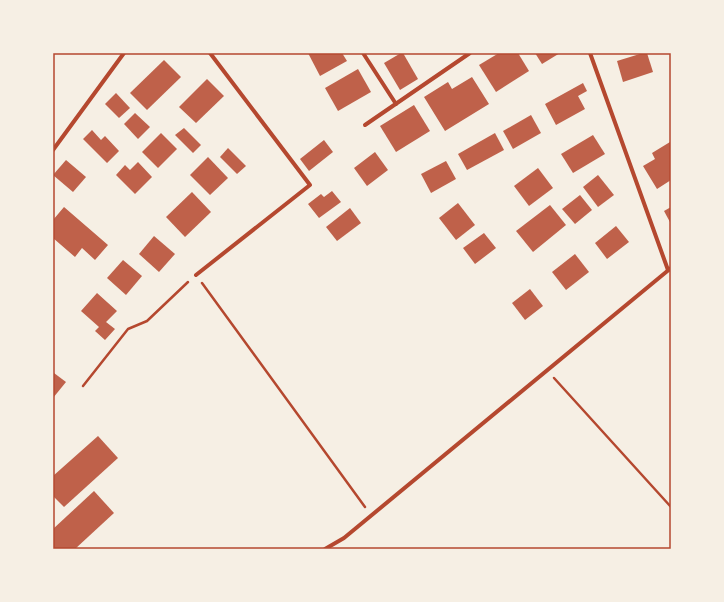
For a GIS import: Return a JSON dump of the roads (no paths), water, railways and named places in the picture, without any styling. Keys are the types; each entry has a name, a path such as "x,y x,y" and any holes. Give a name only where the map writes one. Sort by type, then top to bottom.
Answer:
{"street":[{"path":"53,150 124,53"},
{"path":"196,275 310,185 210,53"},
{"path":"363,53 396,104"},
{"path":"365,125 470,53"},
{"path":"325,549 344,538 670,269 590,53"}]}
